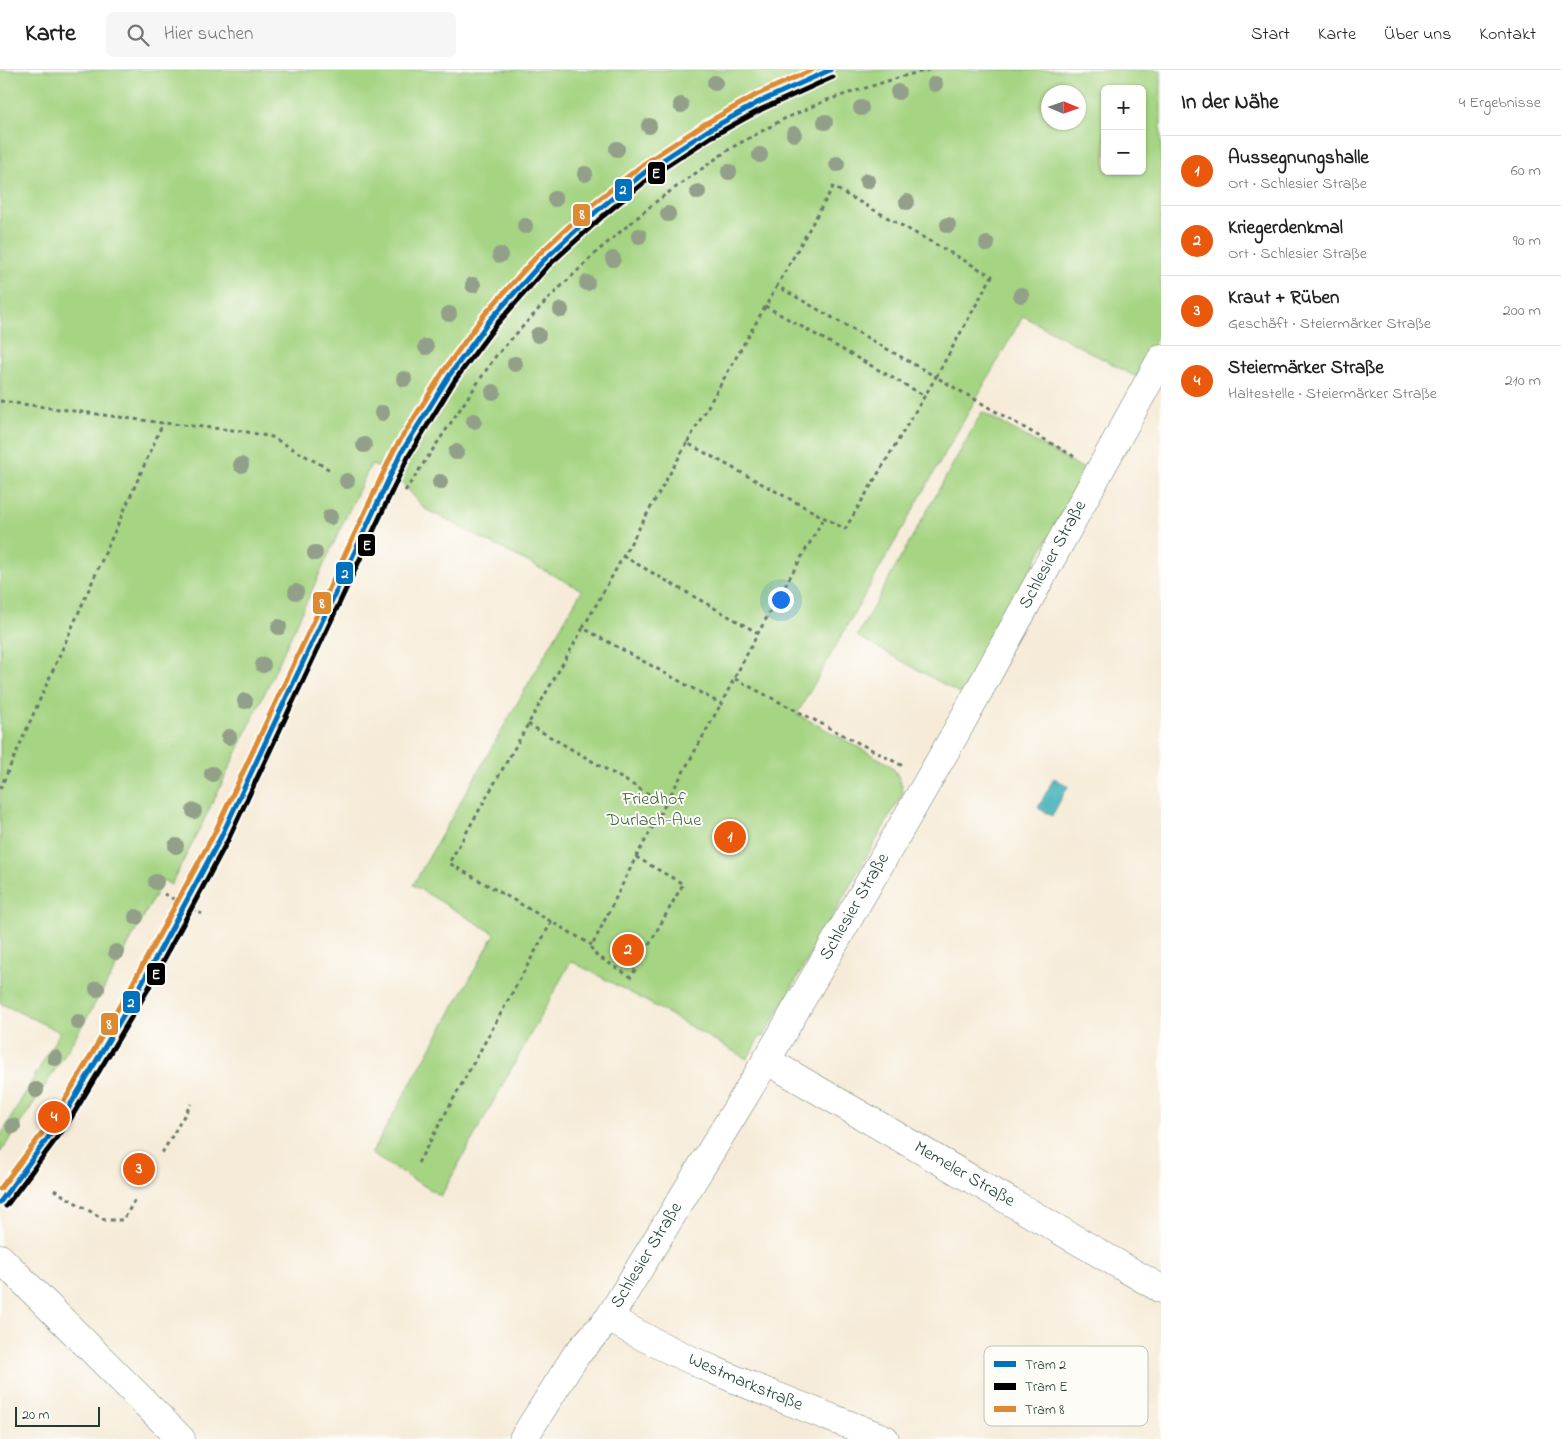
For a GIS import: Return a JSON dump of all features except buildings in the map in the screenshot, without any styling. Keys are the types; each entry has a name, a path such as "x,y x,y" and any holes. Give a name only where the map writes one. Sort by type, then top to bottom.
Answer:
{"street":[{"name":"Schlesier Straße","path":"523,1439 576,1355 609,1318 766,1060 959,727 1161,359"},
{"name":"Memeler Straße","path":"766,1060 1161,1289"},
{"path":"0,1258 181,1439"},
{"name":"Westmarkstraße","path":"609,1318 631,1331 718,1372 885,1439"}],"path":[{"path":"405,491 495,357 546,300 600,249 658,200 732,148 784,119 827,100 929,70"},
{"path":"592,945 449,863 687,443 833,187 992,276 936,377 846,529 687,443"},
{"path":"777,286 1099,471"},
{"path":"765,306 925,396"},
{"path":"0,401 163,423 242,431 272,437 332,471"},
{"path":"0,789 163,423"},
{"path":"636,857 683,884 631,977 596,955 591,948 592,945 636,857 824,518"},
{"path":"623,556 758,634"},
{"path":"583,628 721,704"},
{"path":"735,680 929,780"},
{"path":"528,724 666,804"},
{"path":"164,894 202,914"},
{"path":"418,1163 552,921"},
{"path":"162,1153 191,1104"},
{"path":"54,1190 105,1220 123,1220 134,1200"}],"green space":[{"name":"Friedhof Durlach-Aue","path":"0,70 1161,70 1161,331 1136,377 1023,316 797,714 889,764 899,777 903,793 764,1036 759,1038 747,1059 571,961 441,1196 371,1154 495,934 413,885 582,590 425,509 397,477 371,464 248,728 171,885 163,880 86,1019 23,1120 0,1153 0,1137 60,1032 0,1003"},
{"path":"982,412 1086,470 961,694 857,636"}],"water":[{"path":"1054,778 1068,786 1052,816 1038,808"}],"tram line":[{"name":"8","path":"0,1189 56,1115 133,983 214,834 394,450 443,372 484,315 537,256 593,204 645,163 703,125 756,95 812,70"},
{"name":"2","path":"0,1202 62,1119 140,987 221,837 401,453 449,376 490,320 543,261 598,210 649,169 707,131 759,102 830,70"},
{"name":"E","path":"6,1206 68,1123 147,991 228,840 408,457 455,380 496,325 548,266 603,216 653,175 711,137 762,109 833,77"}],"place":[{"name":"Aussegnungshalle","path":"730,837"},
{"name":"Kriegerdenkmal","path":"628,950"},
{"name":"Steiermärker Straße","path":"54,1117"},
{"name":"Kraut + Rüben","path":"139,1169"}]}
